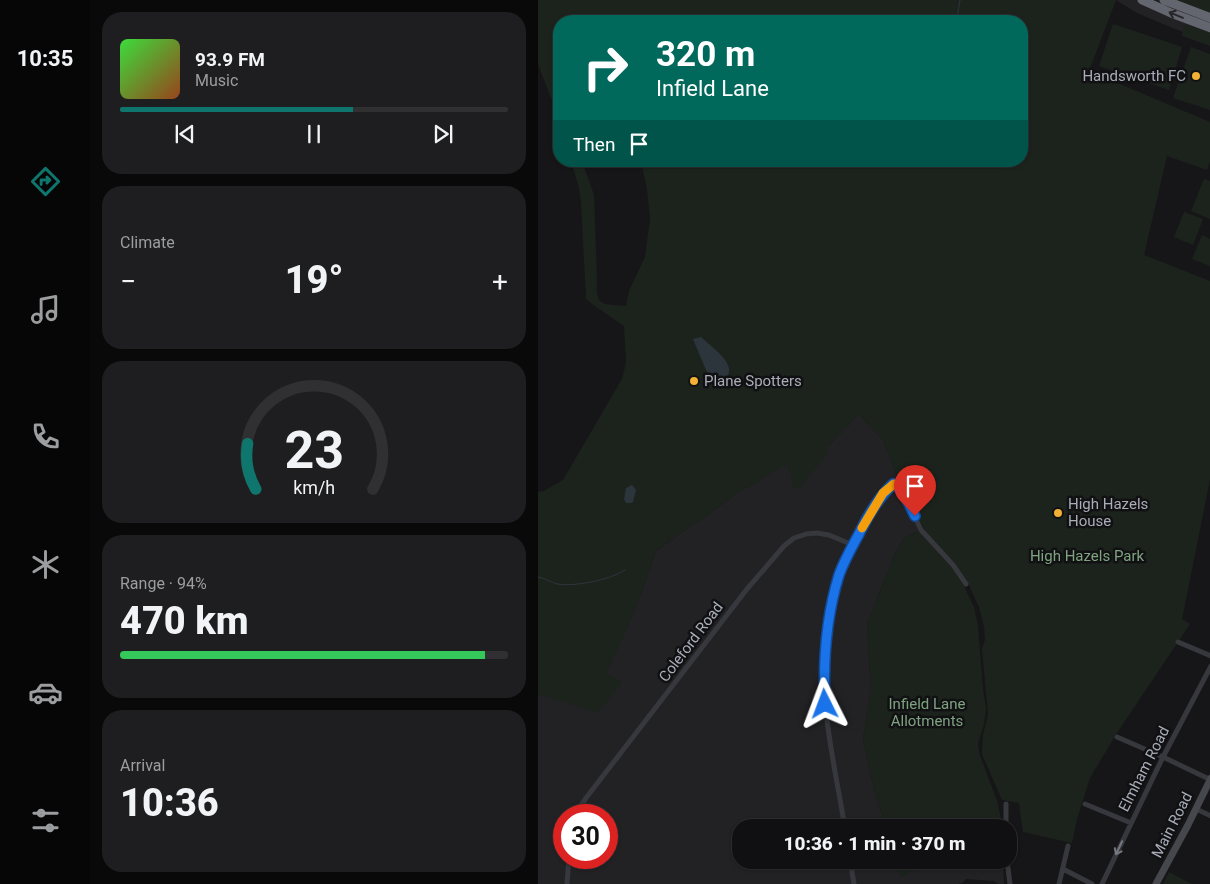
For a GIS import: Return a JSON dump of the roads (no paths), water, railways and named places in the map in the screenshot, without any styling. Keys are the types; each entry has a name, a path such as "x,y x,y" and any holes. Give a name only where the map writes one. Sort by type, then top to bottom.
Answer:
{"highway":[{"path":"1142,0 1210,28"},
{"path":"1164,0 1210,18"}],"main road":[{"name":"Main Road","path":"1156,884 1210,779"}],"street":[{"path":"844,819 825,704 823,678 827,632 840,574 869,514 883,493 893,484 902,490 921,530 953,565 966,584"},
{"name":"Coleford Road","path":"582,804 747,589 784,546 794,538 817,533 829,535 853,546"},
{"path":"1178,642 1210,656"},
{"name":"Elmham Road","path":"1102,884 1163,757 1210,666"},
{"path":"1117,736 1210,779"},
{"path":"1006,804 1006,819"},
{"path":"1085,804 1131,823"},
{"path":"1196,809 1210,816"},
{"path":"1059,884 1068,846"},
{"path":"567,884 568,869"},
{"path":"852,869 854,884"},
{"path":"1008,869 1010,884"},
{"path":"1063,869 1092,884"}],"waterway":[{"path":"958,15 960,0"},
{"path":"538,577 557,584 582,584 602,580 625,570"}],"place":[{"name":"Handsworth FC","path":"1196,76"},
{"name":"Plane Spotters","path":"694,381"},
{"name":"High Hazels House","path":"1058,513"}],"park label":[{"name":"High Hazels Park","path":"1087,556"},
{"name":"Infield Lane Allotments","path":"927,712"}]}
